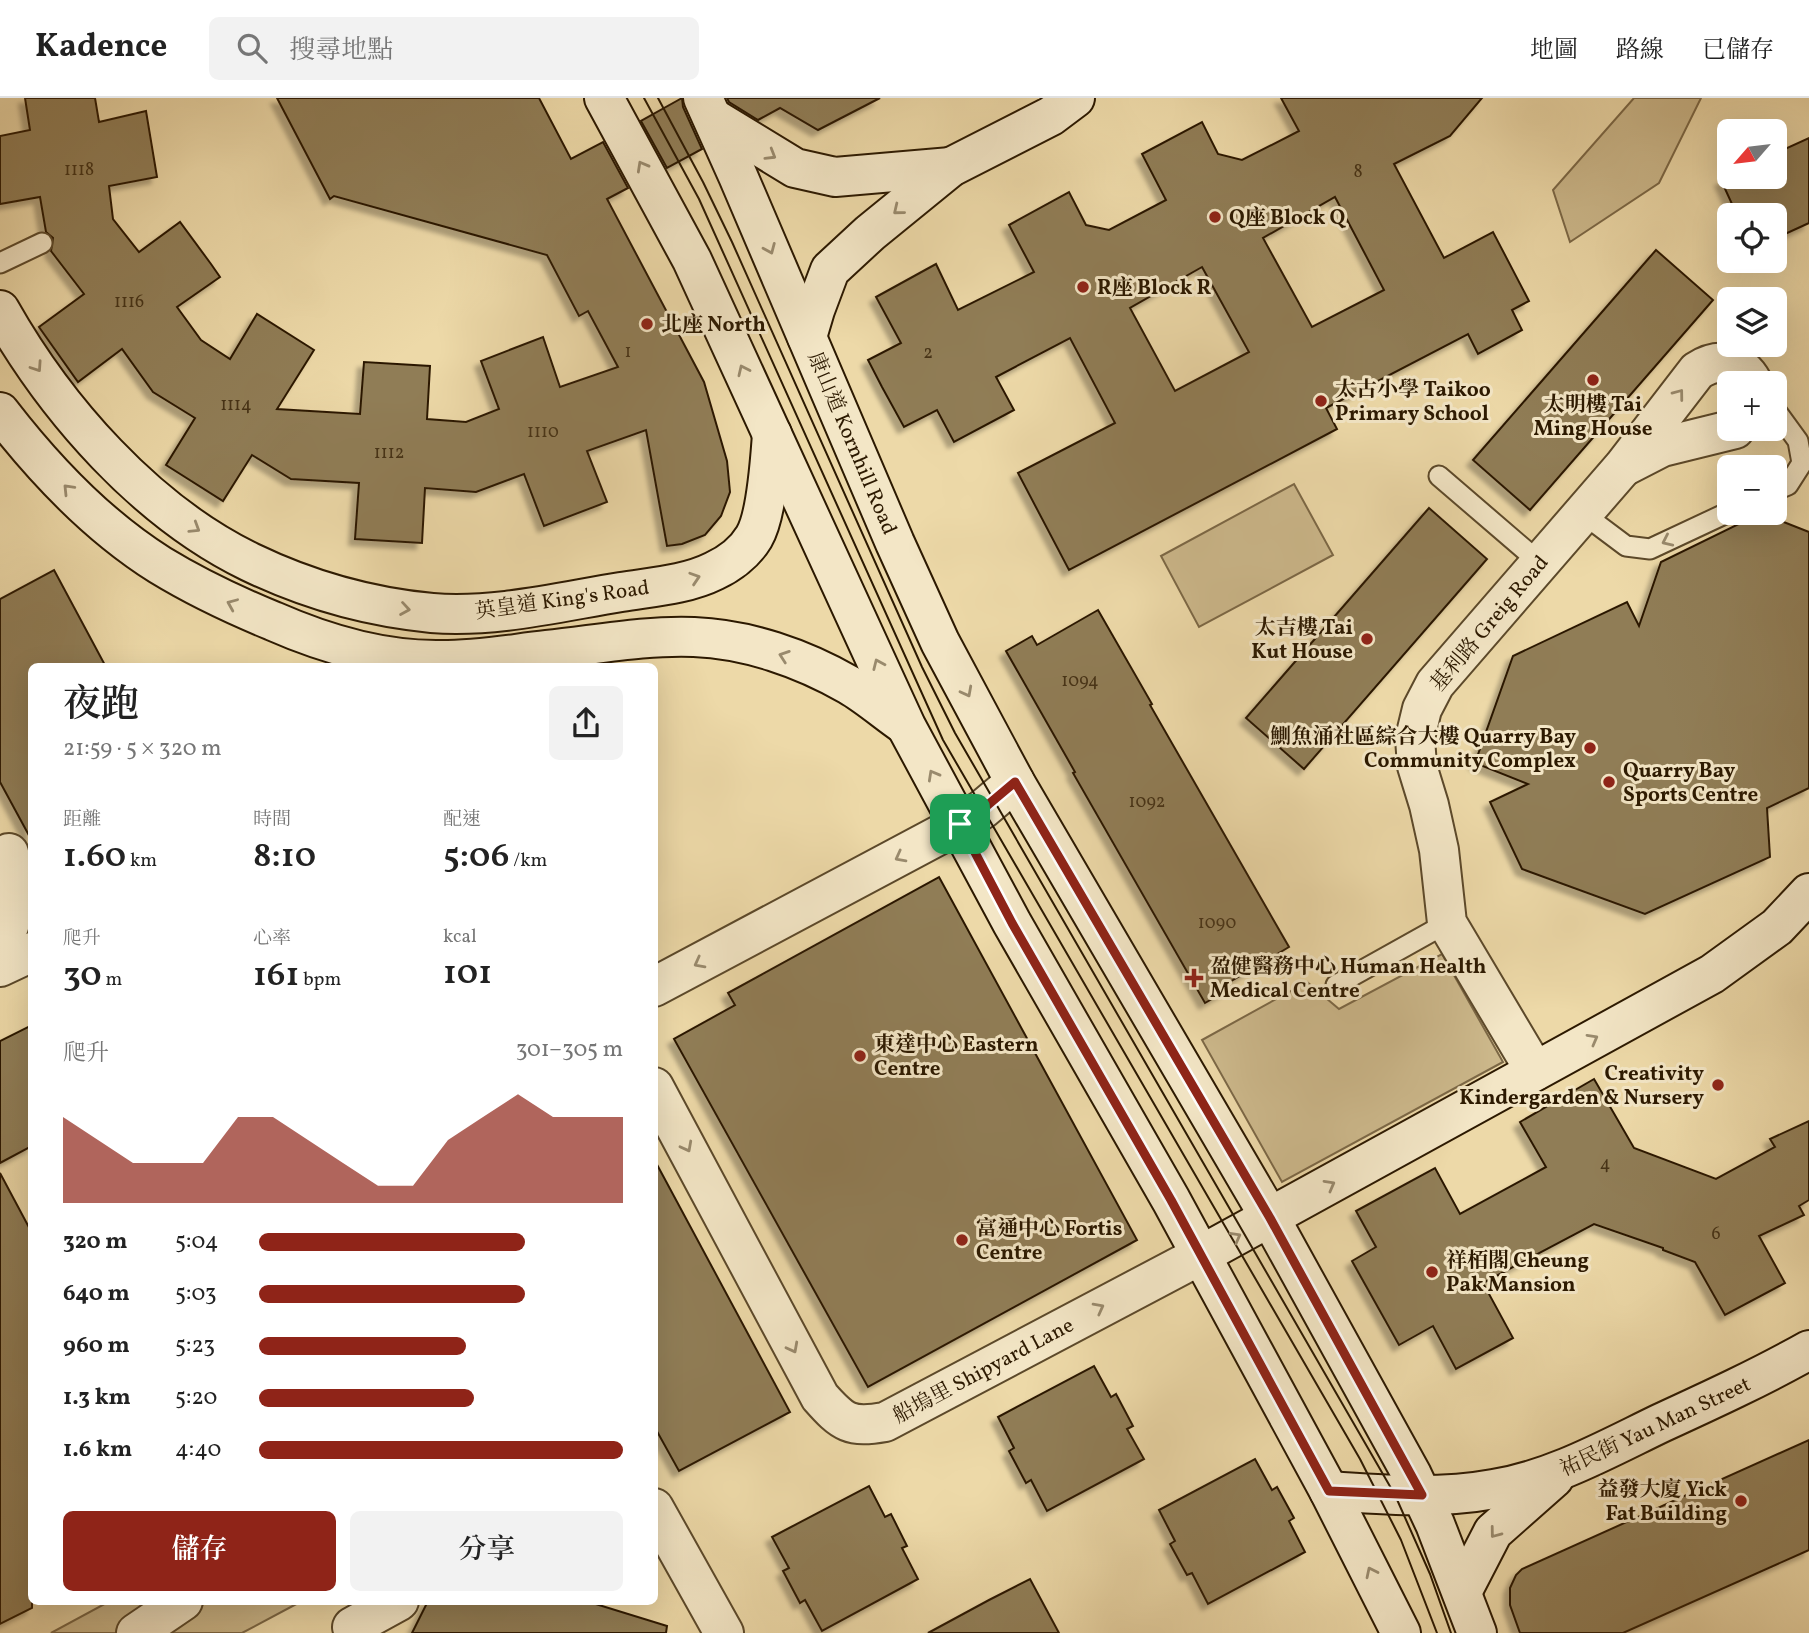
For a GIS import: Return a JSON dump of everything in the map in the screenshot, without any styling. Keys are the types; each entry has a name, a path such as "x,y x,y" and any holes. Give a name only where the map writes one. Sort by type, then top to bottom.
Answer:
{"street":[{"path":"604,98 692,260 906,726 1012,923 1201,1255 1329,1491 1401,1633"},
{"path":"807,337 830,270 870,233 951,167 1051,116 1075,98"},
{"path":"708,108 795,168 835,177 951,167"},
{"name":"康山道 Kornhill Road","path":"708,108 940,642 1015,782"},
{"name":"英皇道 King's Road","path":"0,310 51,388 116,465 179,519 248,561 352,601 432,613 475,613 520,609 655,587 713,572 736,557 754,537 760,521 768,475 772,431"},
{"name":"基利路 Greig Road","path":"1535,1072 1447,923 1430,805 1417,766 1415,738 1422,709 1435,684 1622,467 1692,376 1705,366 1721,361 1745,371"},
{"path":"0,412 44,464 83,503 158,564 222,600 295,631 346,647 435,660 483,658 667,637 701,637 730,641 778,653 812,667 851,686 906,726"},
{"name":"基利路 Greig Road","path":"1622,467 1662,447 1717,433"},
{"path":"658,985 960,824 1015,782 1270,1218 1422,1495 1477,1633"},
{"path":"0,941 9,926 19,894 14,856"},
{"path":"1777,927 1809,893"},
{"path":"1201,1255 1712,974 1809,906"},
{"path":"0,967 28,954"},
{"name":"船塢里 Shipyard Lane","path":"658,1094 820,1397 837,1417 861,1426 885,1422 1201,1255"},
{"name":"祐民街 Yau Man Street","path":"1329,1491 1422,1495 1497,1489 1563,1471 1766,1374 1809,1350"},
{"path":"1462,1592 1493,1532 1563,1471"},
{"path":"658,1515 724,1633"},
{"path":"136,1633 177,1605"},
{"path":"352,1627 393,1605"}],"lane":[{"path":"0,263 42,243"},
{"path":"1787,426 1798,441 1802,463 1787,485"},
{"path":"1439,476 1539,562"},
{"path":"1582,513 1626,546 1650,549 1717,518"},
{"path":"1336,985 1447,923"}],"shaded area":[{"path":"1634,98 1701,98 1659,183 1570,242 1553,190"},
{"path":"1294,484 1333,555 1199,627 1161,556"},
{"path":"1442,954 1503,1062 1282,1182 1202,1040 1307,982 1339,1009"},
{"path":"103,1605 294,1605 242,1633 51,1633"}],"building":[{"path":"25,98 95,98 99,122 146,111 157,177 109,186 113,219 139,252 180,222 220,277 177,307 201,340 230,359 257,314 314,350 277,409 360,414 364,362 430,366 427,419 466,422 499,409 481,361 543,337 560,387 618,367 588,311 579,316 547,255 334,196 330,199 277,98 539,98 571,159 603,142 628,188 607,199 704,382 727,461 730,492 721,516 705,535 682,544 667,546 646,430 587,451 607,502 544,526 524,474 476,492 425,488 422,543 355,539 359,483 291,479 252,455 223,501 166,465 195,418 153,392 122,349 78,382 39,327 84,294 51,251 53,238 46,232 40,197 0,204 0,136 30,130"},
{"path":"682,98 683,107 702,149 667,168 641,121"},
{"path":"727,98 880,98 818,130 780,108 758,120 729,102"},
{"path":"1281,98 1482,98 1450,136 1394,164 1444,258 1493,232 1529,301 1512,310 1522,330 1478,354 1468,334 1326,408 1337,429 1069,570 1018,473 1115,423 1070,338 996,377 1014,410 954,442 937,410 904,427 882,387 868,360 901,343 876,297 936,264 958,310 1034,272 1009,225 1069,192 1086,225 1109,230 1166,200 1142,154 1202,122 1218,154 1242,160 1299,131","holes":["1335,197 1384,290 1312,327 1263,238","1202,267 1249,352 1175,391 1130,308"]},
{"path":"1809,138 1809,223 1787,233 1787,203 1732,203 1725,189 1787,189 1787,148"},
{"name":"太明樓 Tai Ming House","path":"1656,250 1713,300 1530,510 1473,460"},
{"name":"太吉樓 Tai Kut House","path":"1429,508 1487,559 1304,769 1246,718"},
{"name":"鰂魚涌社區綜合大樓 Quarry Bay Community Complex","path":"1787,523 1809,532 1809,788 1767,808 1770,857 1645,914 1522,869 1490,802 1528,784 1475,763 1513,656 1627,602 1639,626 1661,562 1737,525"},
{"path":"54,570 104,663 28,663 28,834 0,782 0,599"},
{"path":"1098,610 1289,947 1228,983 1231,988 1205,1003 1006,651 1032,636 1037,645"},
{"path":"939,877 1137,1240 868,1387 674,1039 735,1005 728,993"},
{"path":"28,1027 28,1148 0,1163 0,1041"},
{"path":"1594,1079 1634,1148 1716,1179 1775,1147 1770,1139 1809,1121 1809,1200 1799,1206 1804,1215 1759,1236 1785,1283 1725,1315 1695,1262 1594,1224 1483,1283 1513,1338 1456,1369 1433,1326 1399,1345 1352,1261 1376,1247 1356,1211 1435,1168 1460,1214 1546,1167 1520,1122"},
{"path":"658,1166 790,1412 679,1471 658,1433"},
{"path":"0,1173 28,1226 28,1605 32,1605 32,1608 0,1624"},
{"path":"1094,1366 1111,1397 1116,1394 1133,1426 1127,1429 1144,1459 1047,1511 1031,1480 1026,1483 1009,1451 1014,1448 998,1417"},
{"name":"益發大廈 Yick Fat Building","path":"1809,1440 1809,1550 1623,1633 1520,1633 1510,1605 1510,1588 1522,1569"},
{"path":"1255,1459 1272,1490 1277,1487 1294,1518 1289,1521 1305,1552 1208,1604 1192,1573 1187,1575 1170,1544 1175,1541 1159,1510"},
{"path":"869,1486 885,1517 891,1514 907,1546 902,1548 918,1579 822,1631 805,1600 800,1603 783,1571 789,1568 772,1537"},
{"path":"1030,1579 1059,1633 928,1633 989,1600"},
{"path":"426,1605 599,1605 667,1626 666,1633 412,1633"}],"tram line":[{"path":"644,98 699,199 943,740 1360,1459 1401,1540 1437,1633"},
{"path":"658,98 732,242 922,667 955,733 1395,1495 1430,1574 1451,1633"}],"place":[{"name":"Q座 Block Q","path":"1215,217"},
{"name":"R座 Block R","path":"1083,287"},
{"name":"北座 North","path":"647,324"},
{"name":"太明樓 Tai Ming House","path":"1593,380"},
{"name":"太古小學 Taikoo Primary School","path":"1321,401"},
{"name":"太吉樓 Tai Kut House","path":"1367,639"},
{"name":"鰂魚涌社區綜合大樓 Quarry Bay Community Complex","path":"1590,748"},
{"name":"Quarry Bay Sports Centre","path":"1609,782"},
{"name":"盈健醫務中心 Human Health Medical Centre","path":"1194,978"},
{"name":"東達中心 Eastern Centre","path":"860,1056"},
{"name":"Creativity Kindergarden & Nursery","path":"1718,1085"},
{"name":"富通中心 Fortis Centre","path":"962,1240"},
{"name":"祥栢閣 Cheung Pak Mansion","path":"1432,1272"},
{"name":"益發大廈 Yick Fat Building","path":"1741,1501"}],"route":[{"path":"1015,782 1270,1218 1422,1495 1329,1491 1171,1200 1012,923 960,824 994,801 1015,782"}]}
